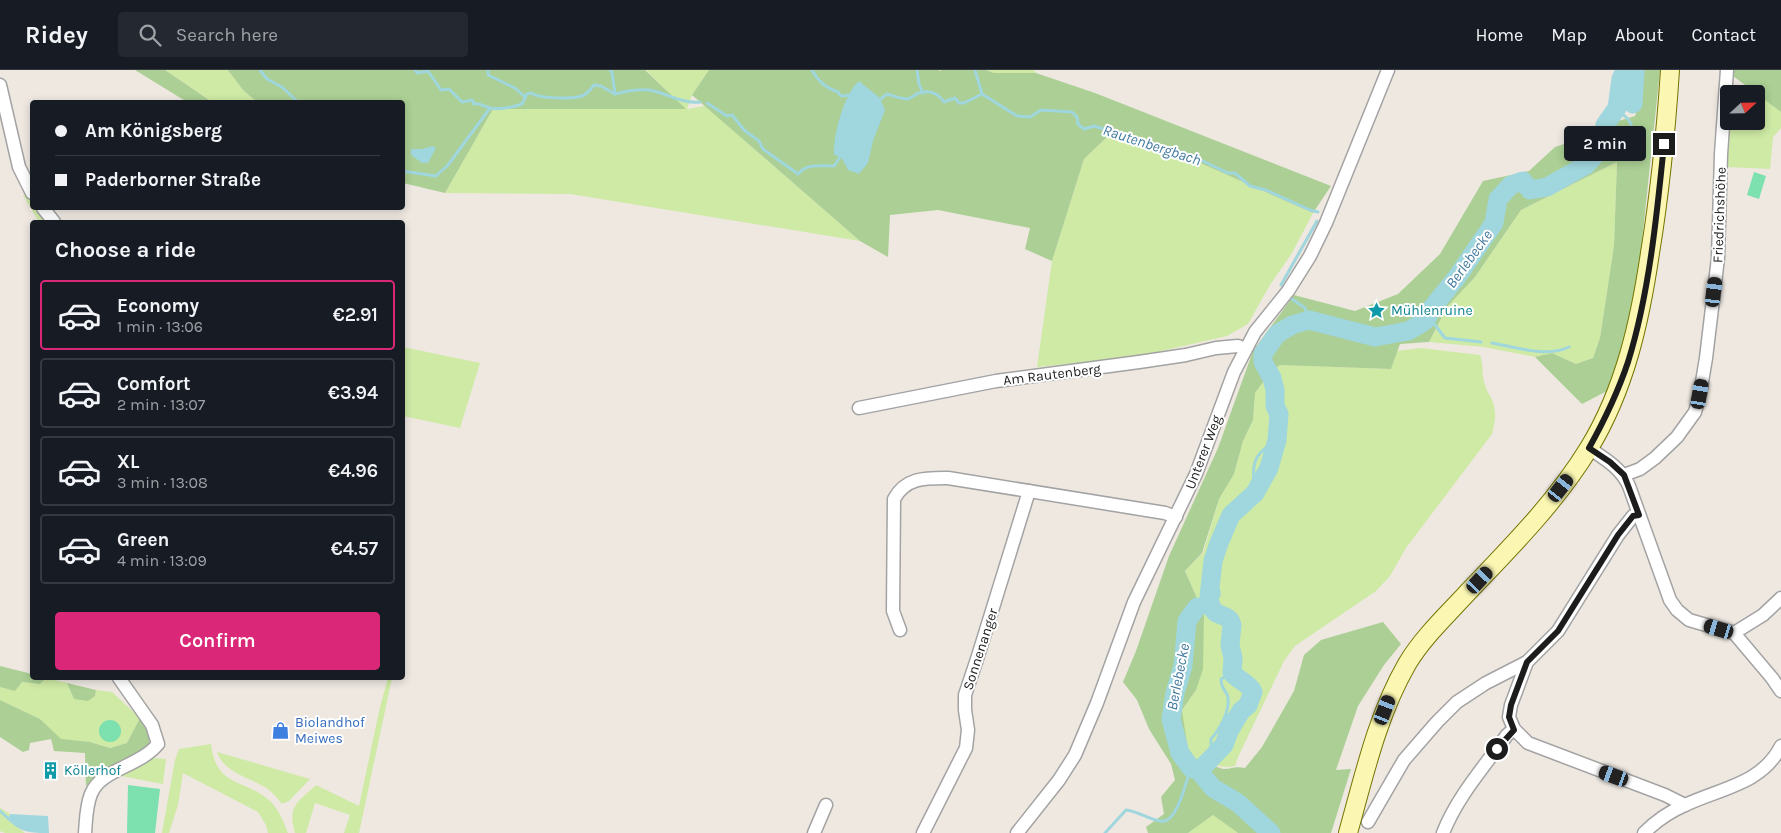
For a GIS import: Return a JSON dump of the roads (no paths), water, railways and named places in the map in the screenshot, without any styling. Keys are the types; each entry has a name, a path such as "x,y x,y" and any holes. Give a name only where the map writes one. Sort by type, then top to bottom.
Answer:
{"main road":[{"path":"1348,833 1385,710 1408,662 1428,636 1549,503 1589,448 1609,411 1628,361 1642,303 1660,184 1670,70"}],"street":[{"name":"Unterer Weg","path":"1017,833 1059,780 1075,754 1097,703 1134,602 1196,474 1222,402 1245,349 1255,332 1288,291 1310,256 1326,223 1388,70"},
{"name":"Friedrichshöhe","path":"1624,475 1640,469 1677,437 1695,412 1700,394 1718,258 1727,70"},
{"path":"0,85 17,161 30,189"},
{"path":"45,210 52,220"},
{"name":"Am Rautenberg","path":"859,408 996,381 1186,355 1216,348 1238,346 1245,349"},
{"path":"1589,448 1610,462 1624,475 1670,600 1689,620 1734,634 1781,691"},
{"path":"900,630 893,611 894,499 904,485 919,480 948,478 1165,513 1176,517"},
{"name":"Sonnenanger","path":"923,833 966,748 968,730 965,695 1029,490"},
{"path":"1368,822 1404,760 1437,722 1457,702 1486,683 1527,662 1558,631 1618,535 1633,516 1639,515"},
{"path":"1734,634 1763,614 1781,598"},
{"path":"1527,662 1511,705 1509,717 1514,730 1528,743 1665,795 1685,805"},
{"path":"85,833 90,795 96,786 103,778 150,754 158,744 152,725 120,680"},
{"path":"1443,833 1458,802 1507,736 1514,730"},
{"path":"1644,833 1651,826 1685,805 1754,777 1776,756 1781,746"},
{"path":"814,833 826,805"}],"water":[{"path":"859,81 880,98 885,110 873,141 868,163 859,174 848,170 841,157 834,155 834,147 840,115 849,95"},
{"path":"433,146 436,148 428,163 422,163 411,155 411,149"},
{"path":"10,814 48,816 49,833 21,830 8,819"}],"waterway":[{"path":"260,70 267,79 282,87 296,100"},
{"name":"Rautenbergbach","path":"415,70 417,73 428,71 441,90 449,89 462,102 472,100 474,104 494,109 522,104 527,94 531,93 556,98 582,96 594,85 601,86 615,94 634,90 649,90 683,100 700,102"},
{"path":"488,70 488,75 515,88 525,97"},
{"path":"610,70 612,72 615,94"},
{"path":"812,70 817,78 830,89 838,92 841,96 850,95"},
{"path":"917,70 919,84 923,93"},
{"path":"975,70 982,94"},
{"name":"Berlebecke","path":"1199,771 1224,745 1229,731 1241,711 1248,705 1253,692 1232,673 1233,658 1230,645 1232,625 1230,620 1216,613 1211,607 1209,597 1213,561 1231,515 1255,493 1269,468 1277,440 1279,414 1275,406 1275,390 1272,378 1263,362 1263,354 1277,334 1292,325 1309,320 1375,337 1408,331 1426,320 1432,308 1457,277 1494,223 1498,199 1511,185 1523,181 1530,190 1547,187 1586,165 1602,148 1605,125 1617,108 1621,79 1625,70"},
{"path":"1633,104 1635,70"},
{"name":"Rautenbergbach","path":"878,101 887,94 908,99 926,92 936,94 944,102 955,98 959,103 964,103 982,94 1017,116 1030,117 1041,110 1072,112 1077,117 1078,124 1084,129 1094,126 1190,155 1228,173 1235,173 1250,186 1266,190 1318,212"},
{"name":"Rautenbergbach","path":"707,103 727,116 732,115 744,130 759,141 763,149 798,174 810,167 834,166 842,154"},
{"path":"405,171 436,176 448,165 490,108"},
{"name":"Berlebecke","path":"1602,148 1619,143 1630,132 1630,122 1617,108"},
{"path":"1281,285 1317,221"},
{"path":"1292,299 1305,308 1309,320"},
{"path":"1429,314 1445,338 1481,342"},
{"path":"1492,343 1541,352 1551,352 1569,347"},
{"path":"1255,493 1255,462 1262,451 1277,440"},
{"path":"1209,600 1219,596 1219,591 1212,577"},
{"name":"Berlebecke","path":"1197,607 1187,621 1183,666 1175,693 1171,719 1180,753 1191,768 1199,771 1213,788 1238,803 1271,833"},
{"path":"1215,754 1211,747 1211,739 1224,720 1228,702 1221,679 1232,673"},
{"path":"1225,717 1239,715"},
{"path":"1219,728 1228,734"},
{"path":"1105,833 1126,810 1156,820 1166,821 1176,810 1191,768"},
{"path":"0,811 11,821"}],"place":[{"name":"Mühlenruine","path":"1377,310"},
{"name":"Biolandhof Meiwes","path":"281,730"},
{"name":"Köllerhof","path":"50,770"}]}
